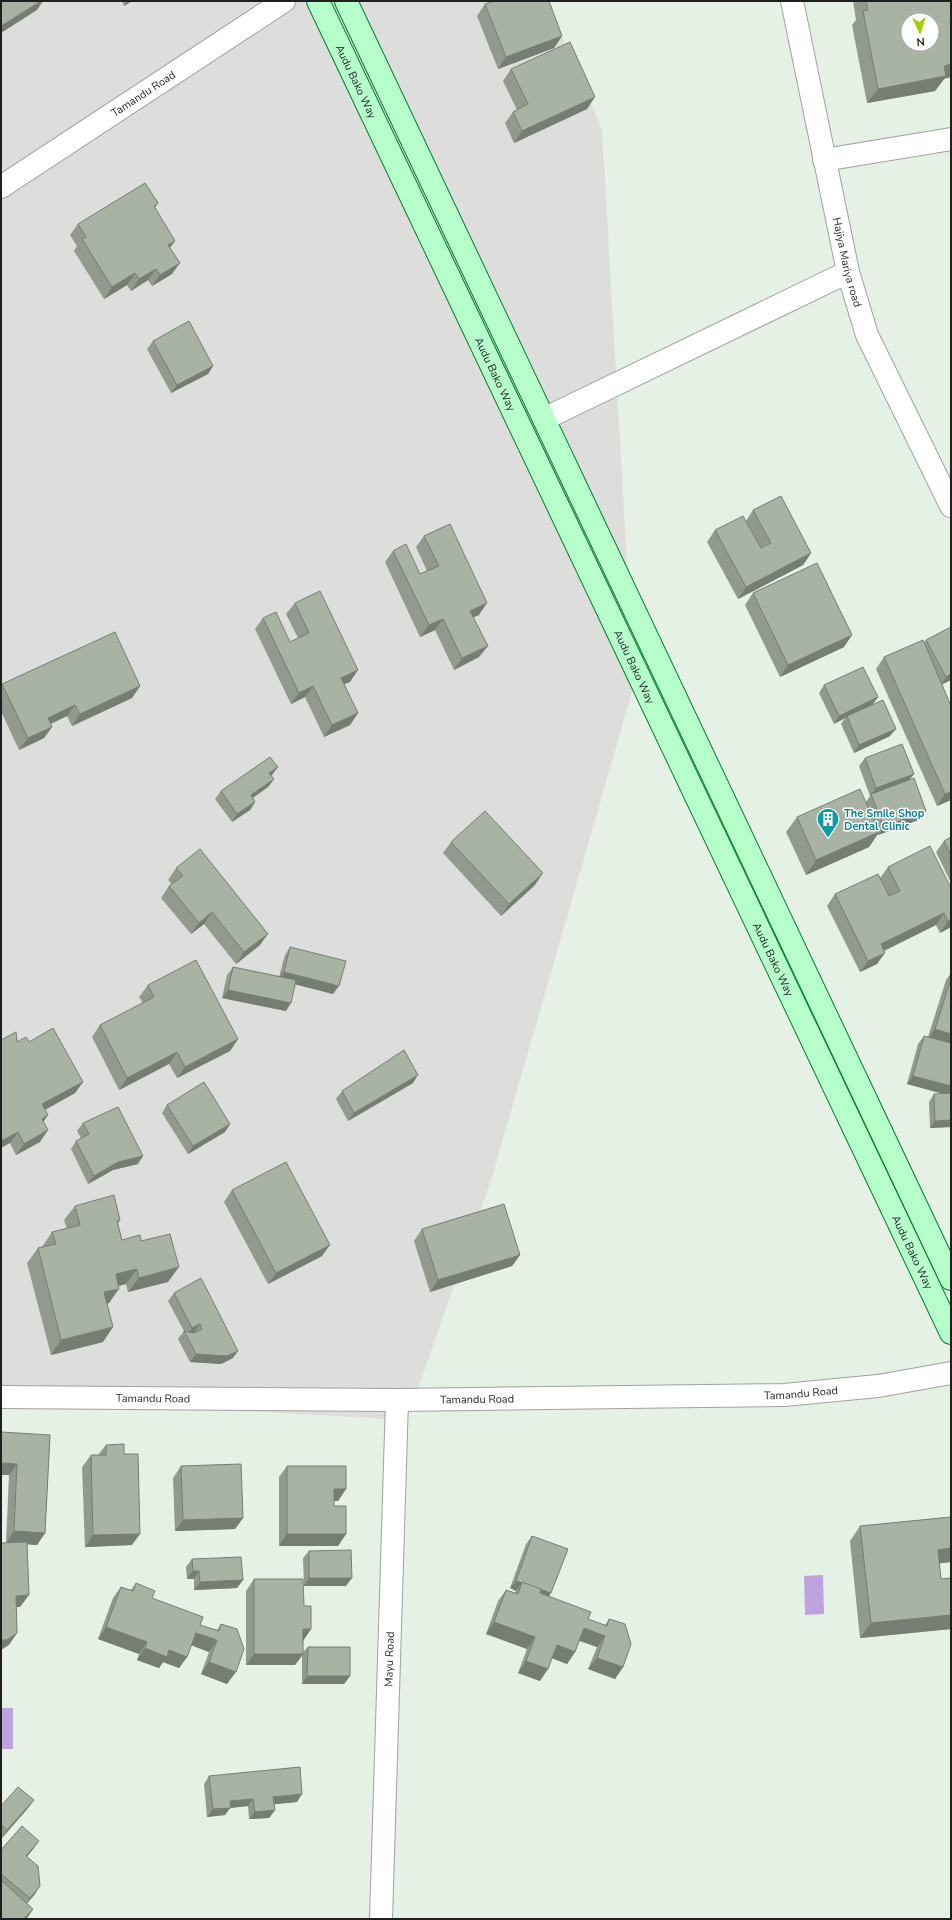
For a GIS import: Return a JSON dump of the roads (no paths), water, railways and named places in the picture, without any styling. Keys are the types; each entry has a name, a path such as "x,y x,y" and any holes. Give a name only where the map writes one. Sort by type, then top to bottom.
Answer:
{"main road":[{"name":"Audu Bako Way","path":"318,1 951,1333"},
{"name":"Audu Bako Way","path":"346,1 951,1279"}],"street":[{"name":"Tamandu Road","path":"1,187 284,1"},
{"name":"Hajiya Mariya road","path":"792,1 848,272 867,335 951,506"},
{"path":"824,160 951,139"},
{"path":"544,419 848,272"},
{"name":"Tamandu Road","path":"1,1397 397,1400 784,1395 878,1386 951,1373"},
{"name":"Mayu Road","path":"381,1919 397,1400"}],"place":[{"name":"The Smile Shop Dental Clinic","path":"828,838"}]}
